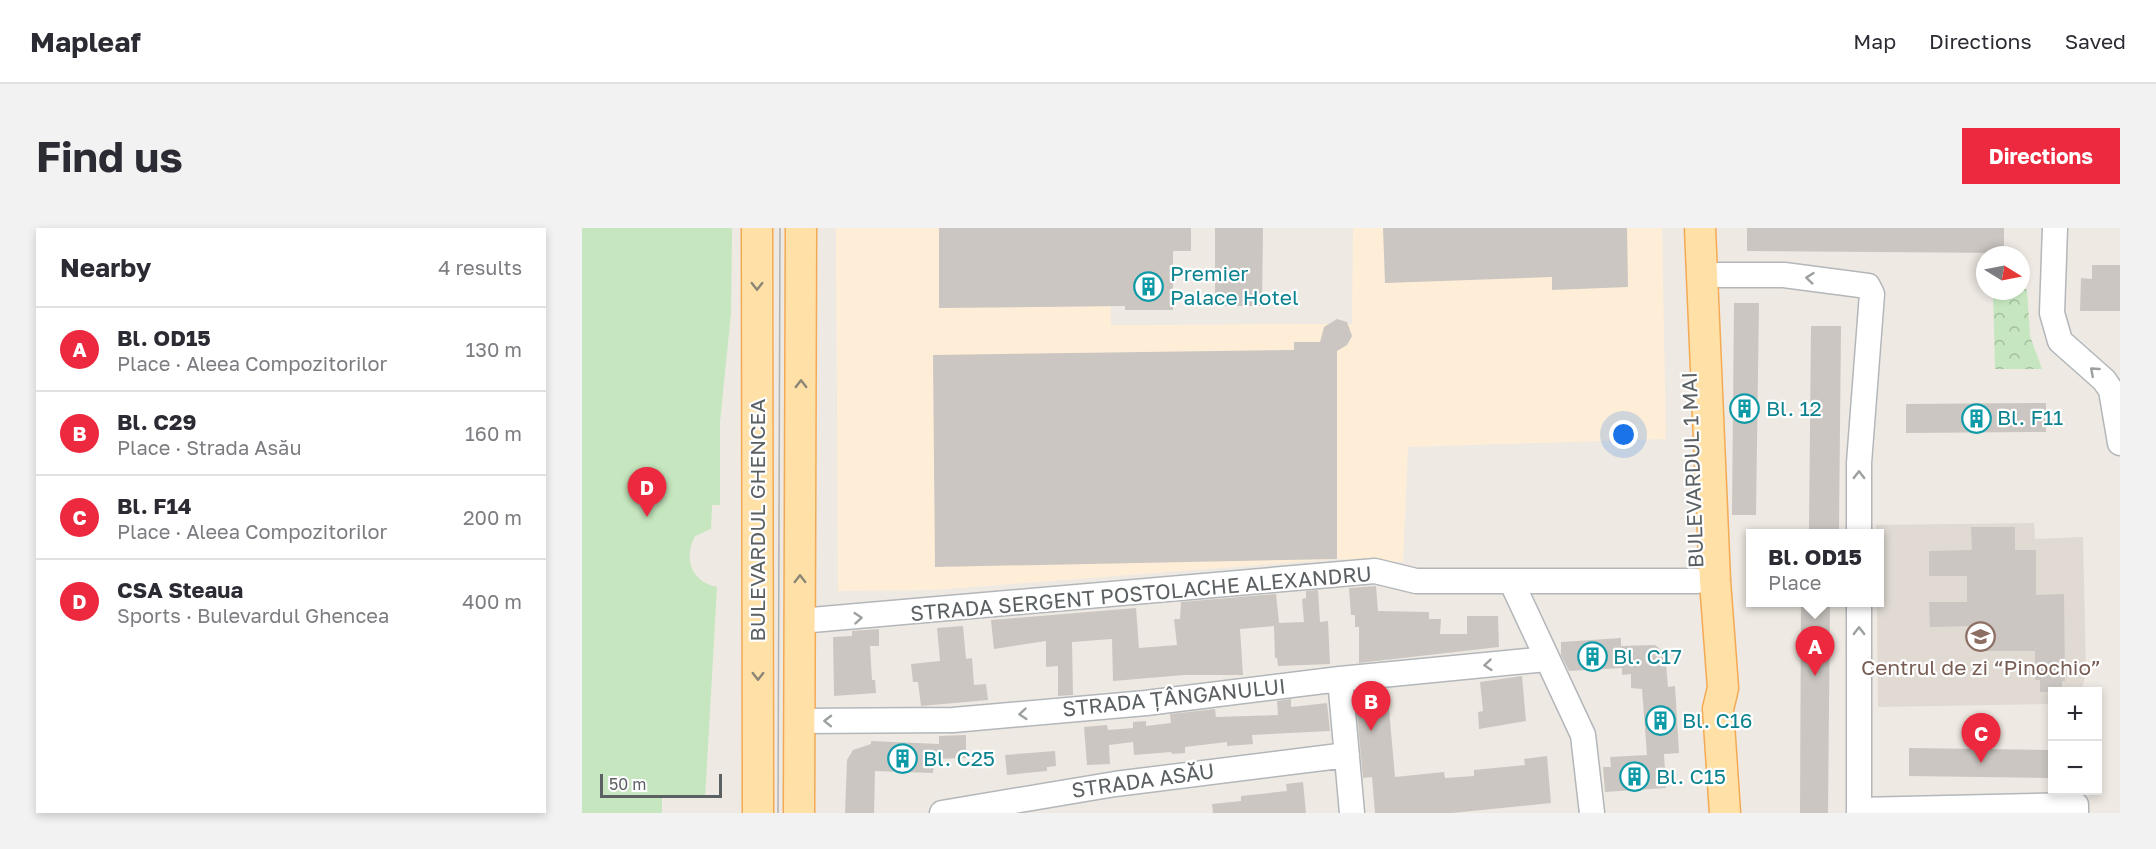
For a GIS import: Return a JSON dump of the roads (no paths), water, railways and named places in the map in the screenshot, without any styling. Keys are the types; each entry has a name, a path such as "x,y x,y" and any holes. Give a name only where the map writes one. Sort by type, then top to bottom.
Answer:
{"main road":[{"name":"BULEVARDUL GHENCEA","path":"757,228 758,813"},
{"name":"BULEVARDUL GHENCEA","path":"799,813 801,228"},
{"name":"BULEVARDUL 1 MAI","path":"1683,228 1697,580 1707,690 1718,709"},
{"name":"BULEVARDUL 1 MAI","path":"1700,228 1723,688 1718,709 1725,813"}],"street":[{"path":"2055,228 2052,313 2060,341 2104,380 2111,390 2115,401 2120,443"},
{"path":"1701,274 1784,275 1868,286 1872,294 1859,463 1859,529"},
{"name":"STRADA SERGENT POSTOLACHE ALEXANDRU","path":"800,621 1375,571 1416,581 1512,583 1697,580"},
{"path":"1512,583 1584,735 1592,813"},
{"path":"1859,607 1859,812 2076,805 2076,813"},
{"name":"STRADA ȚÂNGANULUI","path":"800,721 953,720 1146,703 1340,678 1547,659"},
{"path":"1340,678 1352,813"},
{"name":"STRADA ASĂU","path":"942,813 1115,784 1347,754"}],"tram line":[{"path":"778,813 780,228"}],"place":[{"name":"Premier Palace Hotel","path":"1149,286"},
{"name":"Bl. 12","path":"1745,409"},
{"name":"Bl. F11","path":"1976,418"},
{"name":"CSA Steaua","path":"647,517"},
{"name":"Centrul de zi “Pinochio”","path":"1981,637"},
{"name":"Bl. C17","path":"1592,657"},
{"name":"Bl. OD15","path":"1815,676"},
{"name":"Bl. C16","path":"1661,721"},
{"name":"Bl. C29","path":"1371,731"},
{"name":"Bl. C25","path":"902,759"},
{"name":"Bl. F14","path":"1981,763"},
{"name":"Bl. C15","path":"1635,777"}]}
